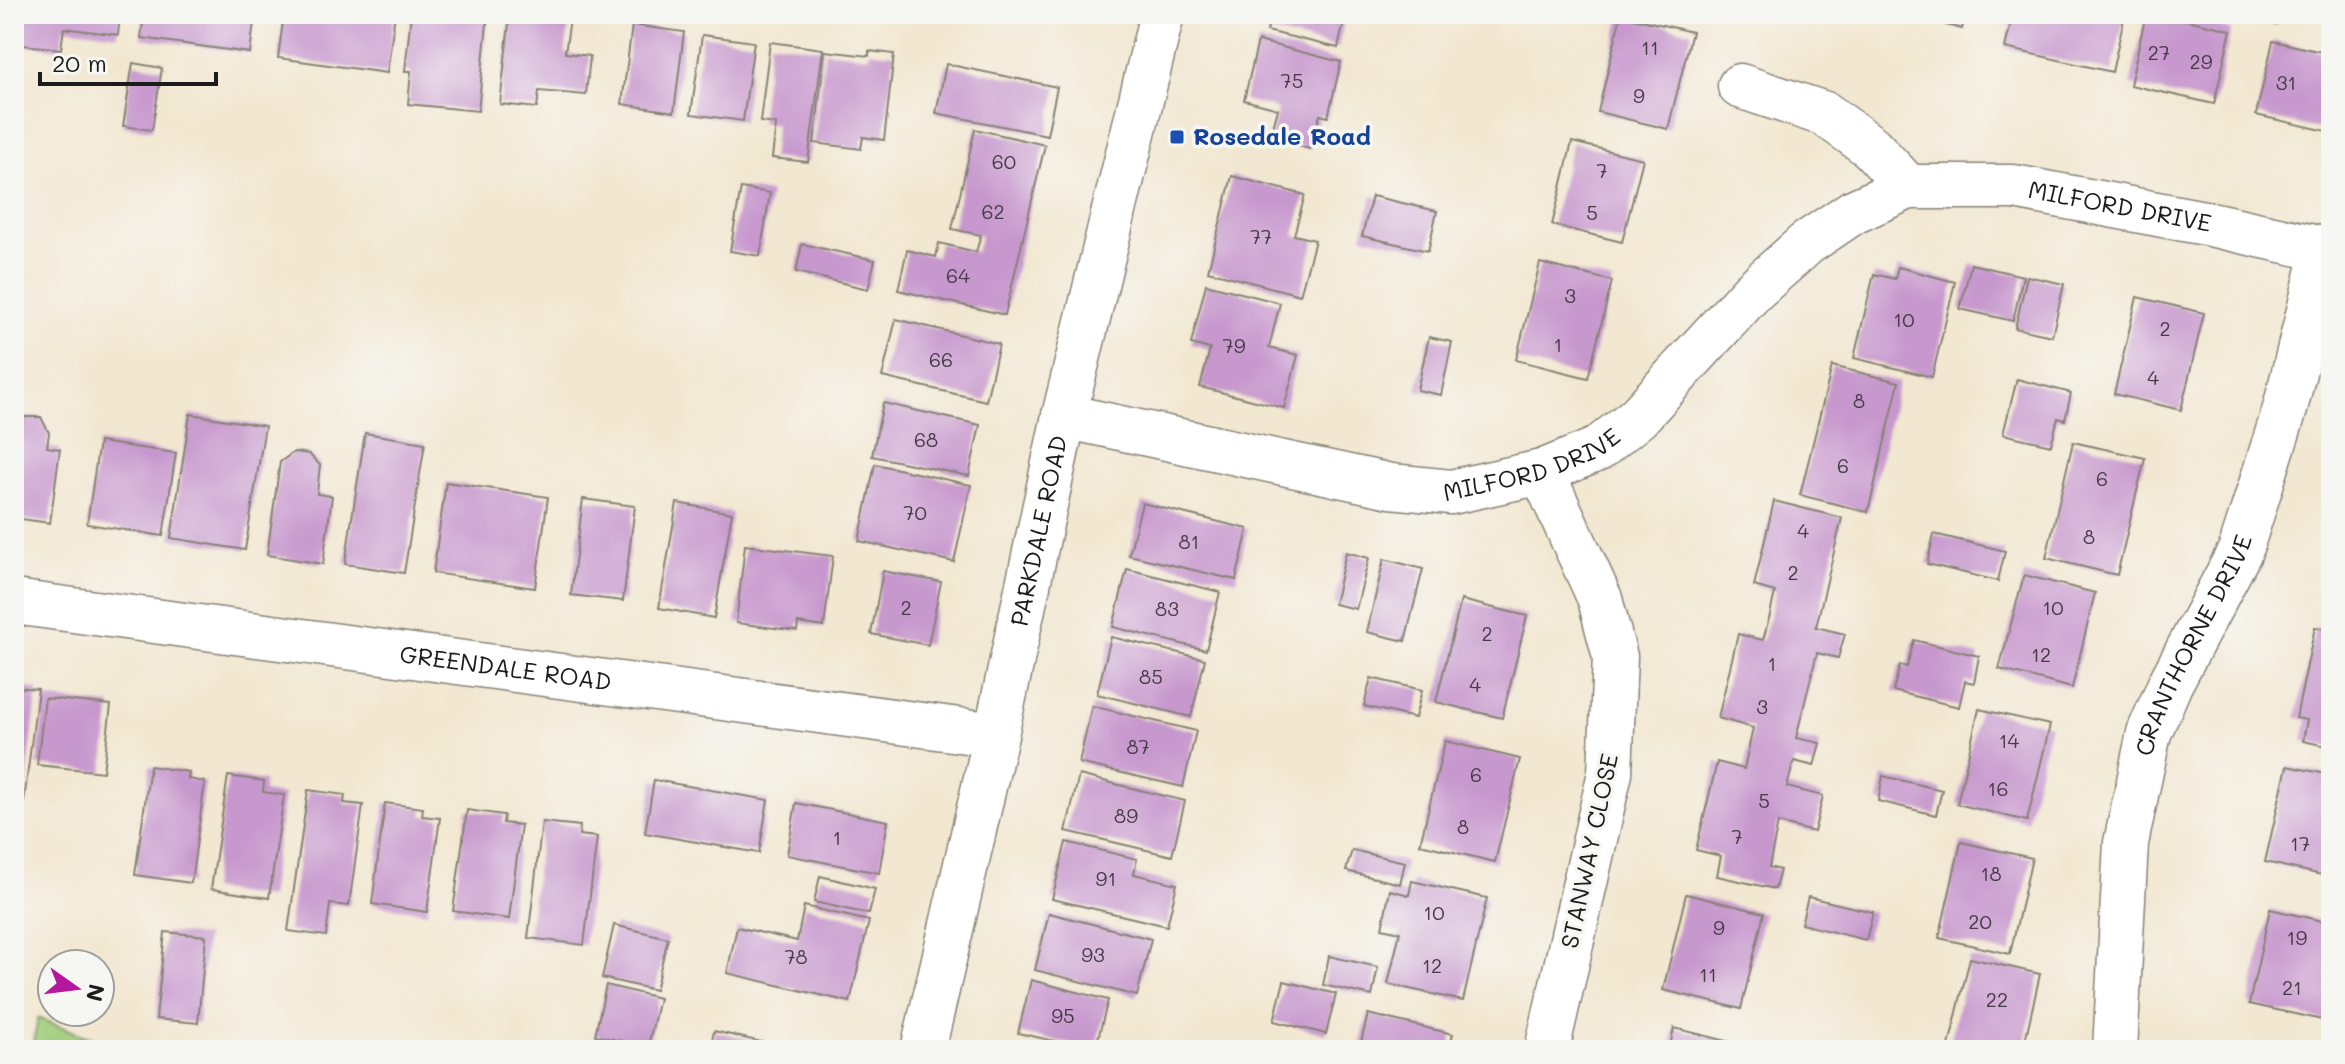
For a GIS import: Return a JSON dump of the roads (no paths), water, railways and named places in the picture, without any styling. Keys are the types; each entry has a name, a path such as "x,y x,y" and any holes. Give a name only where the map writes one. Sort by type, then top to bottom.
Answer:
{"street":[{"name":"PARKDALE ROAD","path":"923,1050 996,735 1064,416 1162,14"},
{"path":"1740,86 1825,114 1871,147 1908,187"},
{"name":"MILFORD DRIVE","path":"1064,416 1391,486 1451,492 1542,472 1598,449 1638,417 1752,292 1807,243 1853,212 1908,187 2014,187 2328,250"},
{"name":"CRANTHORNE DRIVE","path":"2115,1050 2126,843 2149,733 2170,684 2240,551 2285,409 2328,250"},
{"name":"STANWAY CLOSE","path":"1542,472 1600,599 1615,657 1610,773 1547,1050"},
{"name":"GREENDALE ROAD","path":"14,602 996,735"}],"place":[{"name":"Rosedale Road","path":"1177,137"}]}
